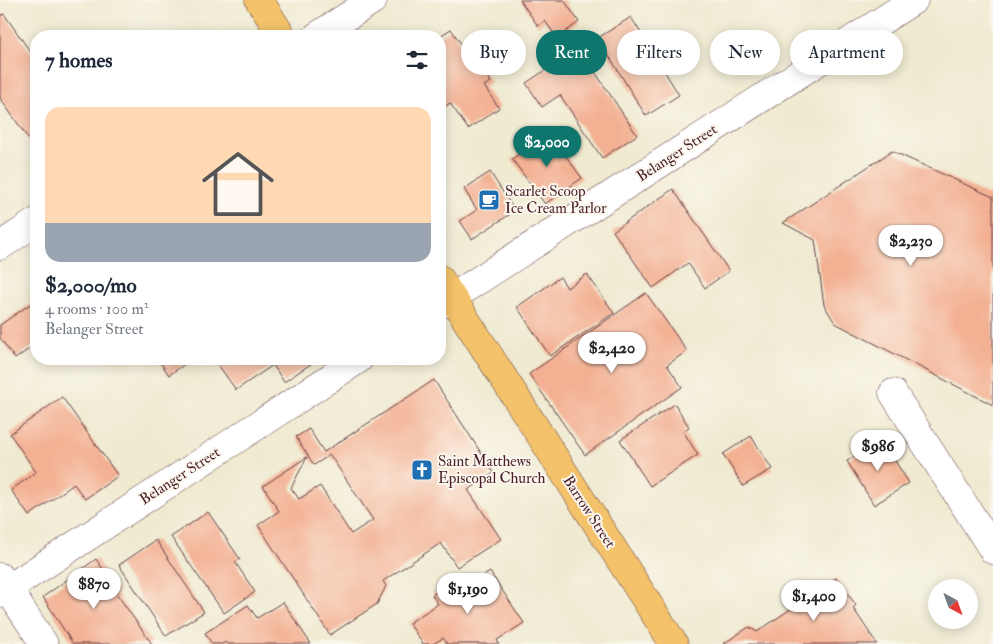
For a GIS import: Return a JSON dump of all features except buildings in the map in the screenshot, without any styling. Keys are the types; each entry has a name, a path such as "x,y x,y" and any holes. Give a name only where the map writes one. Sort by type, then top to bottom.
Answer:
{"main road":[{"path":"259,0 278,30"},
{"name":"Barrow Street","path":"446,297 674,644"}],"street":[{"path":"326,30 373,0"},
{"name":"Belanger Street","path":"446,293 914,0"},
{"path":"0,246 30,226"},
{"name":"Belanger Street","path":"3,587 350,365"},
{"path":"893,393 993,550"},
{"path":"3,587 44,644"}],"place":[{"name":"Scarlet Scoop Ice Cream Parlor","path":"489,200"},
{"name":"Saint Matthews Episcopal Church","path":"422,470"}]}
